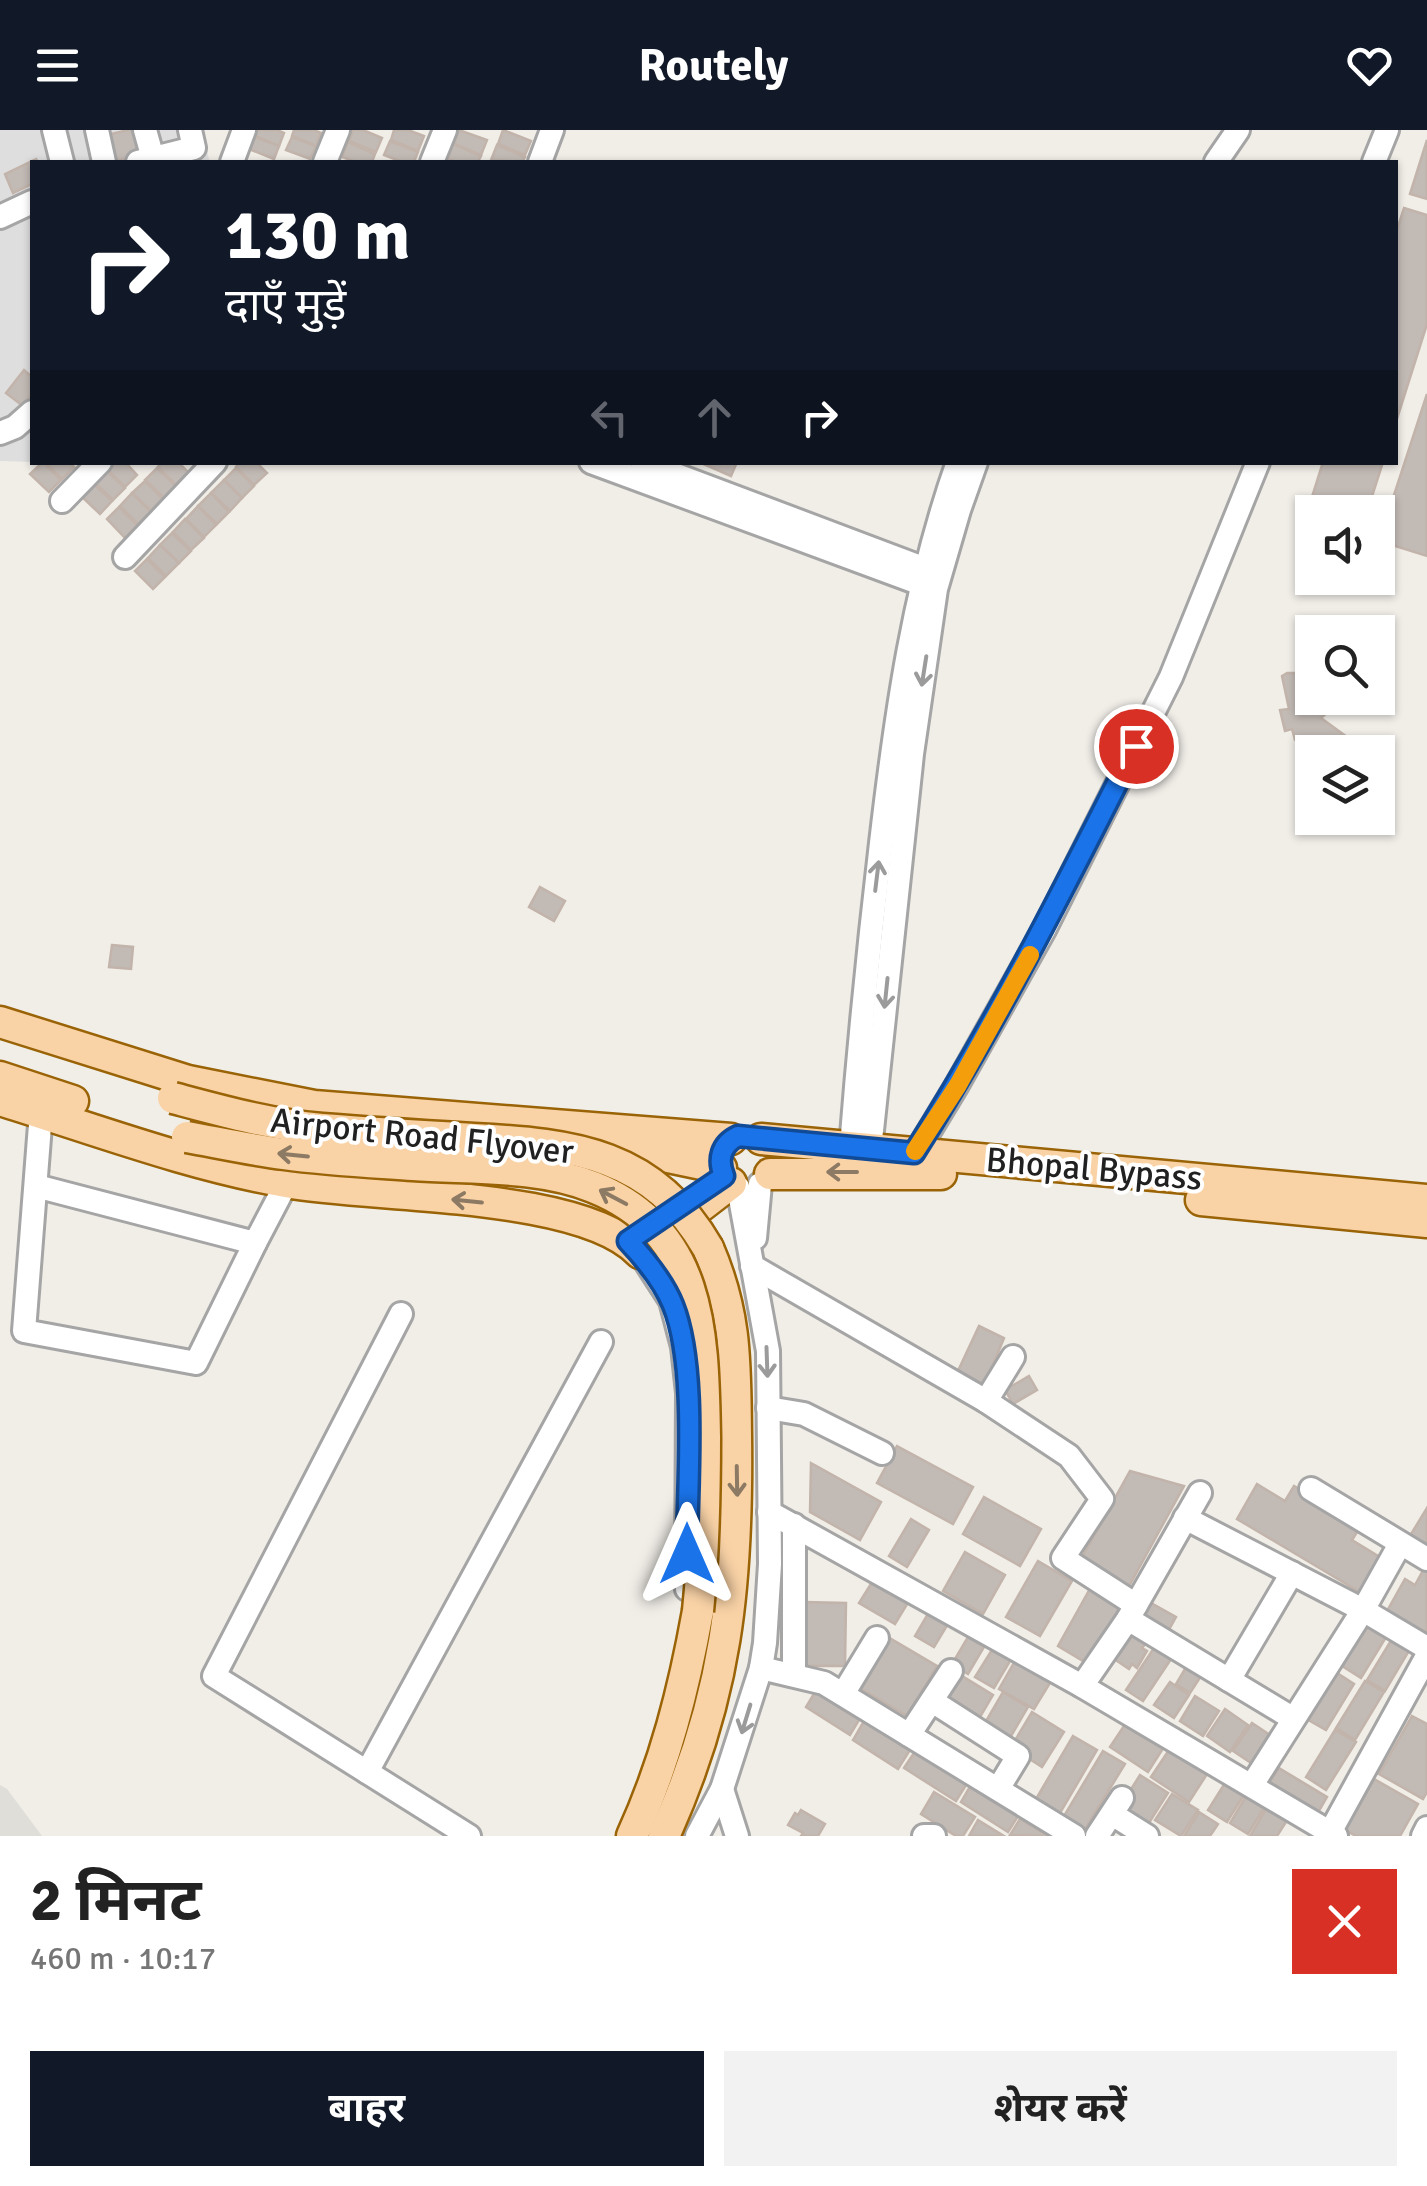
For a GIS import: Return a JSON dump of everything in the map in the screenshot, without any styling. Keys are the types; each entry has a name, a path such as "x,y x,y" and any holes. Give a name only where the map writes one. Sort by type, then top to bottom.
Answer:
{"main road":[{"path":"0,1022 103,1066"},
{"path":"0,1042 314,1106 558,1123 601,1130 742,1169"},
{"name":"Airport Road Flyover","path":"103,1066 174,1098 284,1125 522,1141 580,1151 612,1160 643,1176 674,1200 694,1224 718,1272 736,1350 734,1567 720,1672 698,1751 664,1836"},
{"path":"0,1077 48,1107 186,1158 287,1182 550,1210 634,1247 742,1169"},
{"path":"0,1100 48,1107"},
{"name":"Airport Road Flyover","path":"48,1107 283,1154 532,1174 574,1181 593,1186 638,1210 668,1245 687,1280 704,1354 703,1564 686,1677 660,1770 632,1836"},
{"name":"Bhopal Bypass","path":"742,1169 861,1148 909,1163 1427,1222"},
{"name":"Bhopal Bypass","path":"742,1169 909,1163 1427,1200"}],"street":[{"path":"54,130 62,160"},
{"path":"97,130 104,160"},
{"path":"144,130 148,160"},
{"path":"152,160 194,148 190,130"},
{"path":"233,160 244,130"},
{"path":"326,160 338,130"},
{"path":"433,160 445,130"},
{"path":"541,160 552,130"},
{"path":"1217,160 1238,130"},
{"path":"1375,160 1387,130"},
{"path":"0,218 30,203"},
{"path":"0,433 15,428 30,414"},
{"path":"62,501 97,465"},
{"path":"125,558 213,465"},
{"path":"600,465 931,579"},
{"path":"649,465 931,579"},
{"path":"931,579 937,522 957,465"},
{"path":"861,1148 862,1012 889,773 912,624 975,465"},
{"path":"909,1163 958,1085 1044,930 1171,677 1257,465"},
{"path":"48,1107 36,1186 24,1332 196,1363 287,1182"},
{"path":"698,1836 722,1789 762,1668 768,1584 768,1351 752,1266 742,1169"},
{"path":"36,1186 255,1243"},
{"path":"616,1836 635,1798 660,1723 687,1590 688,1393 684,1347 671,1301 634,1247"},
{"path":"752,1266 986,1401 1070,1456 1102,1499 1063,1558 1229,1680 1292,1718"},
{"path":"401,1314 214,1676 468,1836"},
{"path":"366,1772 601,1342"},
{"path":"986,1401 1013,1357"},
{"path":"768,1408 804,1414 882,1453"},
{"path":"1311,1488 1427,1559"},
{"path":"1082,1686 1132,1612 1200,1493"},
{"path":"770,1512 1082,1686 1331,1835 1427,1656"},
{"path":"1185,1518 1427,1648"},
{"path":"794,1526 794,1674"},
{"path":"1252,1785 1400,1544"},
{"path":"1229,1680 1292,1573"},
{"path":"843,1694 877,1638"},
{"path":"762,1668 824,1683 1074,1836"},
{"path":"909,1735 952,1672"},
{"path":"932,1701 1018,1756 998,1789"},
{"path":"722,1789 738,1836"},
{"path":"1097,1836 1117,1806 1147,1836"},
{"path":"1423,1836 1427,1828"},
{"path":"924,1836 934,1836"}],"shaded area":[{"path":"0,130 201,130 209,160 30,160 30,462 0,461"},
{"path":"0,1785 7,1789 42,1836 0,1836"}],"building":[{"path":"140,130 146,154 109,160 103,136"},
{"path":"258,130 284,133 279,146 255,136"},
{"path":"294,130 321,133 316,146 292,136"},
{"path":"353,130 382,138 376,152 349,141"},
{"path":"394,130 424,136 418,151 391,140"},
{"path":"459,130 487,140 481,155 454,144"},
{"path":"503,130 531,141 525,155 498,144"},
{"path":"255,137 279,146 274,159 249,149"},
{"path":"292,137 316,146 310,159 286,150"},
{"path":"1427,140 1427,199 1410,194"},
{"path":"390,141 418,152 415,160 384,155"},
{"path":"348,142 375,154 373,160 342,157"},
{"path":"453,144 481,156 479,160 448,159"},
{"path":"497,145 525,157 523,160 491,160"},
{"path":"30,162 30,185 13,193 5,174"},
{"path":"1404,208 1427,215 1427,324 1398,416 1398,227"},
{"path":"24,370 30,375 30,397 23,406 6,393"},
{"path":"1427,394 1427,556 1395,546 1394,495"},
{"path":"40,465 46,465 61,480 49,492 30,474"},
{"path":"48,465 72,465 62,479"},
{"path":"111,465 128,465 137,475 125,487 107,469"},
{"path":"181,465 189,473 176,485 158,467"},
{"path":"259,465 267,473 254,485 236,467"},
{"path":"706,465 736,465 731,476"},
{"path":"1322,465 1382,465 1372,495 1313,495"},
{"path":"157,468 176,486 164,498 145,480"},
{"path":"236,468 254,486 242,498 224,480"},
{"path":"106,470 125,488 113,500 94,482"},
{"path":"224,480 242,498 230,511 211,493"},
{"path":"145,481 163,499 151,511 132,493"},
{"path":"93,483 112,501 100,514 81,496"},
{"path":"132,493 151,512 138,524 120,506"},
{"path":"211,493 229,512 217,524 198,506"},
{"path":"198,506 216,525 204,537 186,519"},
{"path":"119,507 137,525 125,538 107,519"},
{"path":"185,519 204,538 191,550 173,532"},
{"path":"172,533 191,551 179,563 160,545"},
{"path":"160,545 179,563 166,576 148,558"},
{"path":"147,559 165,577 153,589 135,571"},
{"path":"1295,673 1295,715 1324,715 1321,718 1344,735 1295,735 1295,740 1292,729 1285,731 1280,710 1289,709 1282,676"},
{"path":"540,887 565,901 554,921 529,907"},
{"path":"112,945 133,947 131,969 109,967"},
{"path":"979,1326 1004,1338 983,1389 957,1373"},
{"path":"1029,1376 1037,1390 1013,1404 1005,1390"},
{"path":"897,1446 973,1487 953,1524 877,1483"},
{"path":"811,1463 881,1502 860,1540 810,1512"},
{"path":"1130,1471 1184,1486 1128,1588 1080,1561"},
{"path":"1257,1484 1285,1501 1294,1486 1361,1526 1352,1540 1383,1559 1363,1594 1237,1519"},
{"path":"984,1497 1041,1529 1020,1566 963,1534"},
{"path":"1427,1508 1427,1547 1408,1539"},
{"path":"911,1519 929,1530 907,1567 889,1556"},
{"path":"965,1552 1005,1575 983,1614 943,1591"},
{"path":"1038,1561 1072,1581 1040,1636 1006,1617"},
{"path":"1426,1565 1427,1633 1387,1611 1405,1579 1415,1585"},
{"path":"874,1579 909,1601 895,1624 859,1603"},
{"path":"1091,1587 1122,1604 1088,1664 1058,1646"},
{"path":"1144,1599 1176,1617 1166,1635 1134,1616"},
{"path":"805,1602 846,1603 845,1666 805,1666"},
{"path":"929,1612 948,1624 934,1647 915,1636"},
{"path":"1365,1620 1388,1634 1361,1678 1339,1664"},
{"path":"1127,1631 1146,1643 1142,1648 1147,1651 1137,1668 1132,1664 1129,1669 1111,1657"},
{"path":"888,1637 937,1666 907,1716 858,1687"},
{"path":"968,1637 984,1647 968,1674 952,1664"},
{"path":"1392,1639 1410,1649 1385,1691 1367,1680"},
{"path":"1158,1642 1175,1653 1143,1701 1126,1690"},
{"path":"995,1645 1013,1656 994,1688 975,1677"},
{"path":"1015,1661 1050,1683 1034,1709 999,1689"},
{"path":"1188,1664 1203,1673 1190,1693 1176,1684"},
{"path":"1334,1671 1354,1684 1326,1730 1305,1718"},
{"path":"959,1674 993,1695 980,1717 946,1696"},
{"path":"1365,1681 1384,1692 1355,1740 1336,1728"},
{"path":"1170,1682 1189,1695 1174,1718 1154,1705"},
{"path":"815,1692 859,1720 850,1735 806,1707"},
{"path":"1003,1692 1028,1707 1007,1743 982,1728"},
{"path":"1195,1696 1219,1711 1203,1736 1180,1721"},
{"path":"1225,1709 1248,1725 1230,1752 1207,1736"},
{"path":"1032,1712 1064,1732 1042,1767 1011,1747"},
{"path":"1412,1716 1427,1724 1427,1792 1423,1799 1379,1774"},
{"path":"864,1721 910,1750 898,1769 853,1740"},
{"path":"1126,1723 1164,1747 1148,1772 1110,1747"},
{"path":"1252,1723 1276,1739 1257,1767 1233,1751"},
{"path":"1335,1730 1356,1742 1326,1790 1306,1777"},
{"path":"1073,1736 1097,1750 1060,1813 1036,1799"},
{"path":"1171,1747 1209,1771 1189,1802 1151,1777"},
{"path":"916,1750 968,1782 956,1801 904,1768"},
{"path":"1103,1751 1125,1764 1085,1829 1064,1816"},
{"path":"1279,1768 1327,1797 1316,1816 1267,1786"},
{"path":"1140,1775 1168,1793 1147,1826 1119,1808"},
{"path":"1374,1779 1418,1804 1400,1836 1356,1836 1345,1830"},
{"path":"972,1783 1020,1813 1008,1832 961,1802"},
{"path":"1225,1783 1244,1795 1227,1822 1208,1810"},
{"path":"934,1792 975,1817 963,1836 956,1836 921,1814"},
{"path":"1172,1794 1198,1810 1181,1836 1155,1820"},
{"path":"1246,1796 1264,1808 1248,1834 1230,1823"},
{"path":"1267,1807 1288,1819 1277,1836 1250,1836"},
{"path":"801,1810 825,1824 818,1836 801,1836 803,1833 788,1825"},
{"path":"1199,1812 1218,1824 1210,1836 1184,1836"},
{"path":"1020,1819 1048,1836 1010,1835"},
{"path":"978,1820 1004,1836 969,1836"}],"slow traffic":[{"path":"915,1151 958,1085 1030,955"}],"route":[{"path":"687,1554 688,1393 684,1347 671,1301 628,1241 724,1176 722,1152 738,1136 914,1153 958,1085 1044,930 1136,746"}]}
